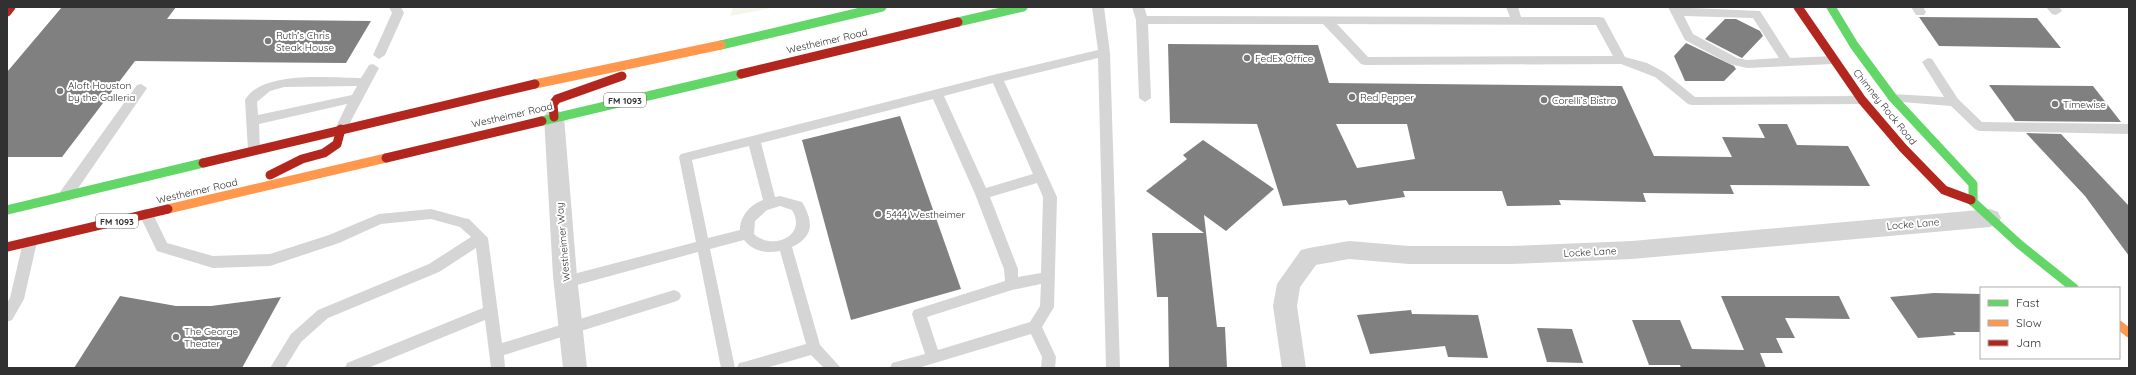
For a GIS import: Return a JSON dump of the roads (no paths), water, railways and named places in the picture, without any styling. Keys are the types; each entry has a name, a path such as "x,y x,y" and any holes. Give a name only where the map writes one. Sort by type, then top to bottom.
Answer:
{"main road":[{"path":"7,12 11,7"},
{"name":"Westheimer Road","path":"7,210 546,81 674,56 882,7"},
{"name":"Westheimer Road","path":"7,247 1023,7"},
{"name":"Chimney Rock Road","path":"1798,7 1833,60 1862,100 1903,148 1944,190 1973,201 1990,218 2073,287"},
{"name":"Chimney Rock Road","path":"1831,7 1885,99 1973,184 1973,201"},
{"path":"554,117 554,104 557,99 584,91 674,56"},
{"path":"1862,100 1885,99"},
{"path":"227,195 302,159 324,153 337,144 341,129"},
{"path":"2120,326 2129,333"}],"street":[{"name":"Westheimer Way","path":"554,117 566,282 575,368"},
{"name":"Locke Lane","path":"1294,368 1285,306 1290,284 1309,257 1349,250 1409,255 1511,255 1632,250 1990,218"}],"lane":[{"path":"380,55 398,13 395,7"},
{"path":"1098,7 1104,53 1113,368"},
{"path":"1138,7 1142,20 1145,98"},
{"path":"1512,7 1517,21"},
{"path":"1675,9 1689,37 1734,61 1747,64 1833,60"},
{"path":"1675,9 1756,14 1787,62"},
{"path":"1142,20 1600,21 1621,60"},
{"path":"1327,21 1365,61 1621,60 1645,65 1670,80 1692,101 1862,100"},
{"path":"728,368 685,157 996,78 1104,53"},
{"path":"1928,62 1954,102 1979,126 2129,129"},
{"path":"341,129 373,68"},
{"path":"897,368 1035,327 1047,307 1050,197 996,78"},
{"path":"254,150 251,100 266,88 284,83 365,82"},
{"path":"65,196 141,88"},
{"path":"937,93 982,194 1011,270 1012,284"},
{"path":"253,121 357,98"},
{"path":"1885,99 1954,102"},
{"path":"754,140 770,203"},
{"path":"982,194 1041,177"},
{"path":"780,201 797,206 806,219 805,226 801,234 785,245 775,247 762,246 751,239 748,233 746,226 754,212 770,203 780,201"},
{"path":"146,214 162,247 212,262 270,260 334,238 379,219 431,214 464,223 481,238 498,368"},
{"path":"566,282 748,233"},
{"path":"277,368 296,338 323,314 434,268 481,238"},
{"path":"7,316 17,299 30,242"},
{"path":"785,245 814,348 834,368"},
{"path":"933,357 919,314 1012,284 1048,276"},
{"path":"496,351 674,296"},
{"path":"352,368 491,311"},
{"path":"1035,327 1049,357 1048,368"},
{"path":"744,368 814,348"}],"place":[{"name":"Ruth's Chris Steak House","path":"268,41"},
{"name":"FedEx Office","path":"1247,58"},
{"name":"Aloft Houston by the Galleria","path":"60,91"},
{"name":"Red Pepper","path":"1352,97"},
{"name":"Corelli’s Bistro","path":"1544,100"},
{"name":"Timewise","path":"2055,104"},
{"name":"5444 Westheimer","path":"878,214"},
{"name":"The George Theater","path":"176,337"}]}
